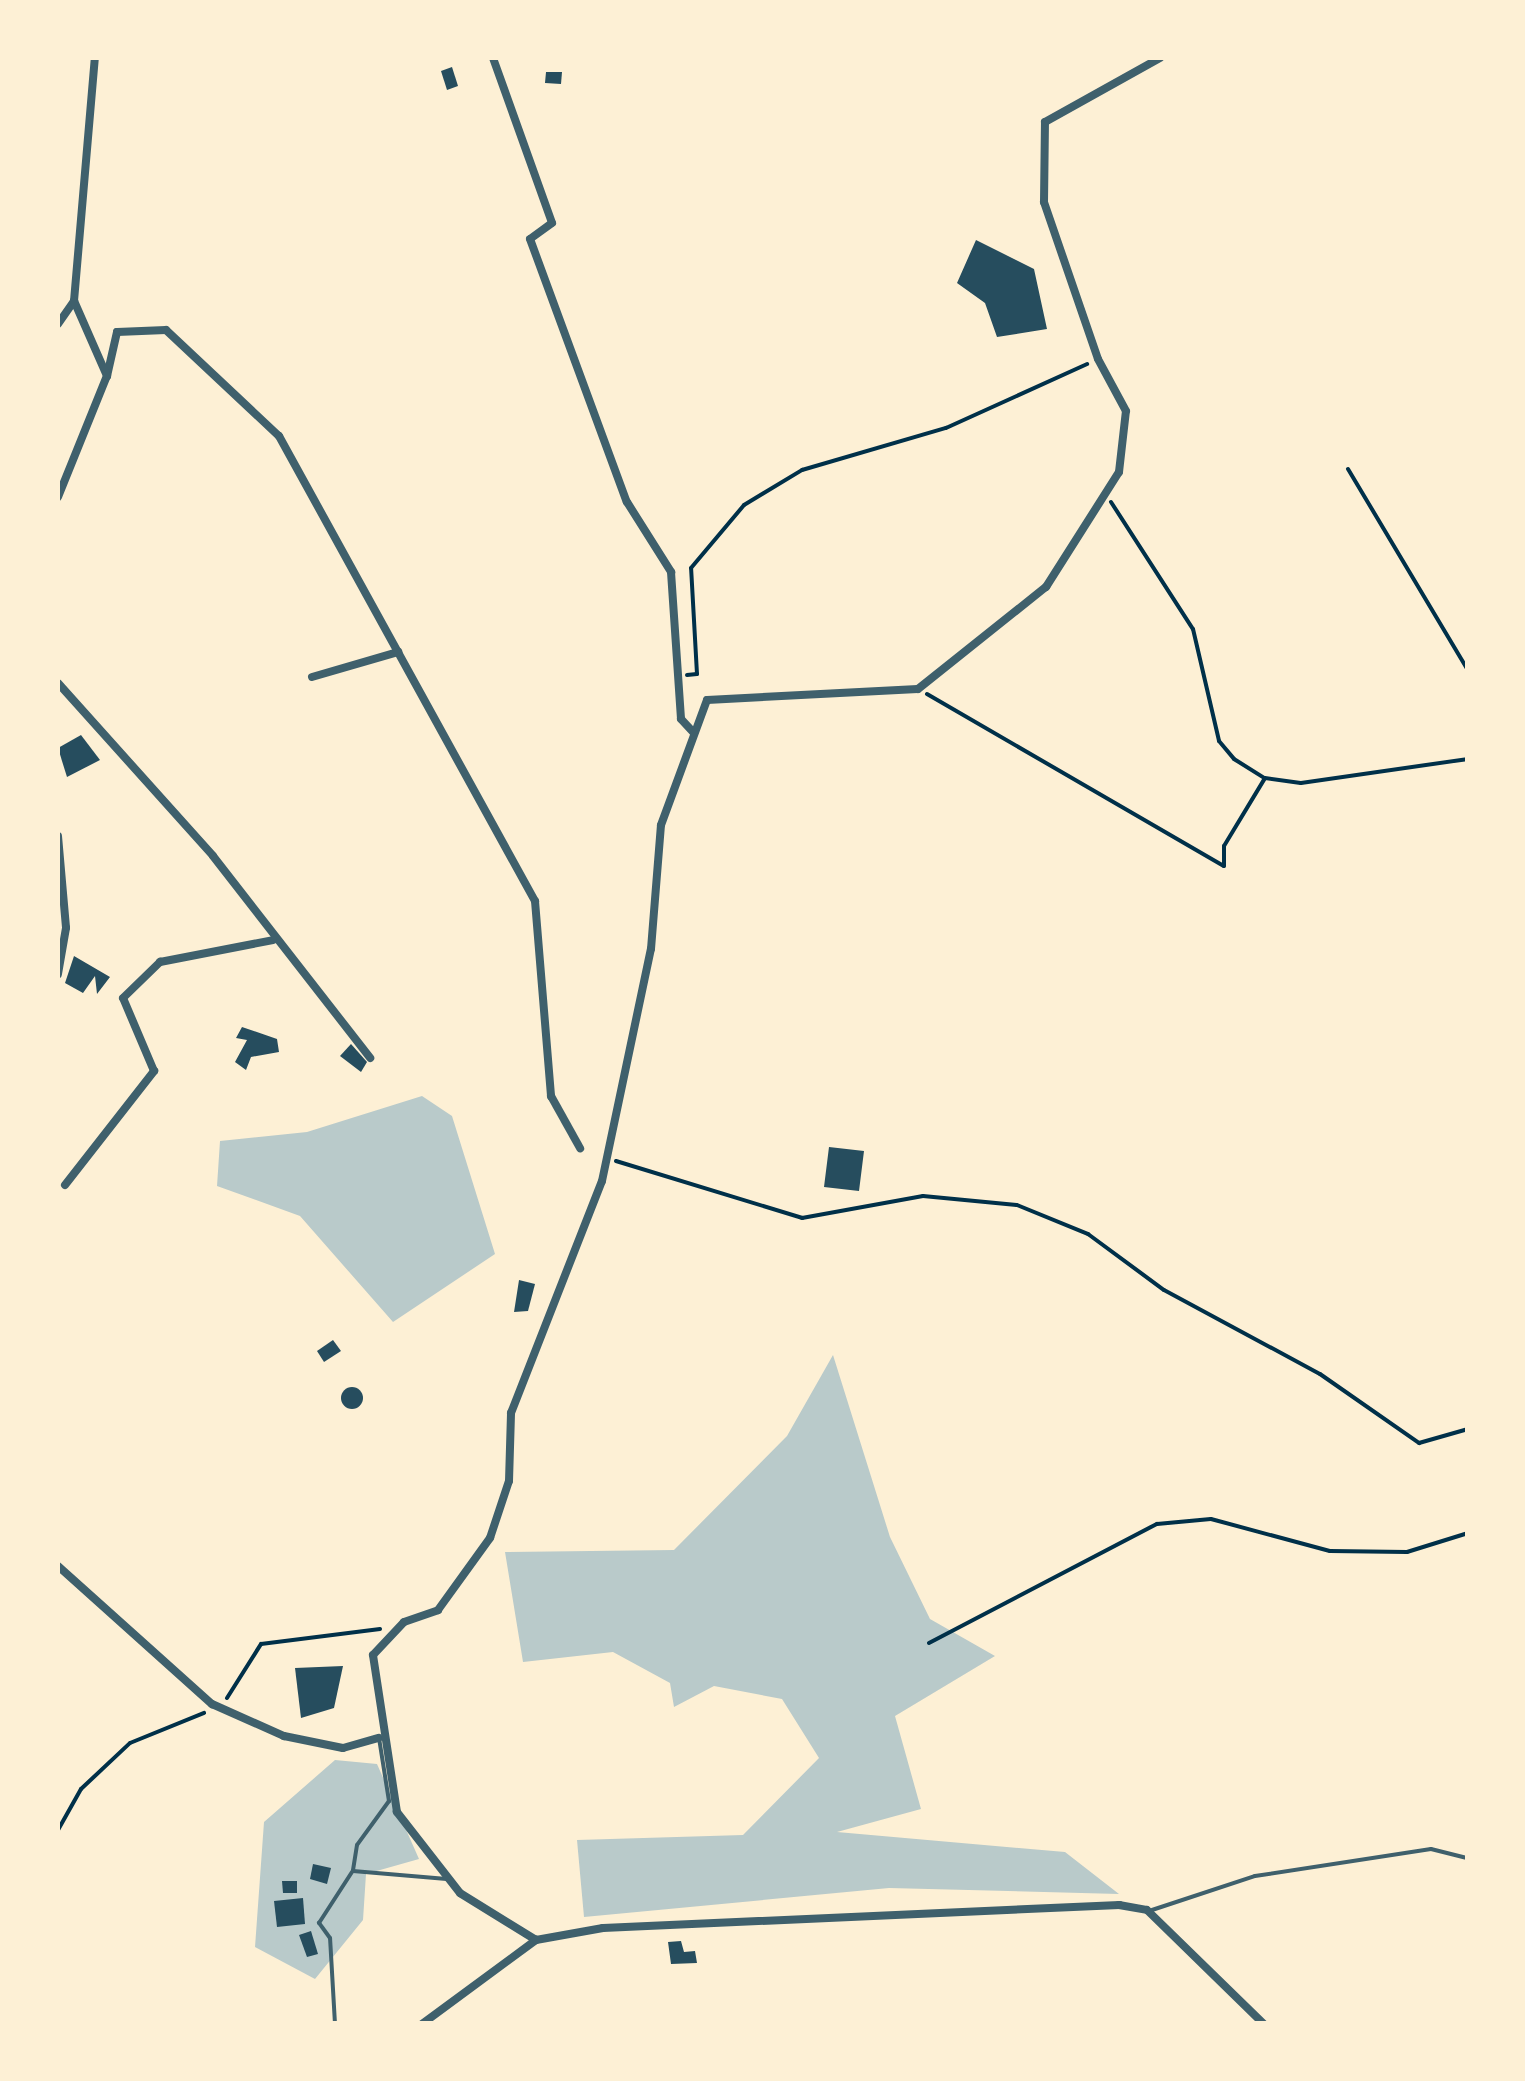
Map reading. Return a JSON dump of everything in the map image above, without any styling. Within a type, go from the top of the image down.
[{"type":"street","points":[[95,58],[74,301],[107,376]]},
{"type":"street","points":[[493,58],[552,223],[530,239],[628,502],[671,572],[681,719],[694,732]]},
{"type":"street","points":[[536,1940],[448,1880],[397,1812],[379,1738],[373,1655],[404,1622],[438,1610],[490,1538],[509,1481],[512,1413],[569,1279],[606,1158],[651,949],[661,825],[707,700],[918,689],[1046,587],[1106,494],[1126,411],[1098,359],[1044,202],[1044,122],[1160,58]]},
{"type":"street","points":[[58,324],[74,301]]},
{"type":"street","points":[[58,497],[107,376],[118,332],[166,330],[279,436],[536,901],[551,1096],[580,1148]]},
{"type":"street","points":[[312,677],[398,652]]},
{"type":"street","points":[[58,683],[213,856],[273,940],[370,1058]]},
{"type":"street","points":[[58,836],[66,928],[58,974]]},
{"type":"street","points":[[65,1185],[154,1071],[123,998],[160,962],[273,940]]},
{"type":"street","points":[[58,1566],[212,1704],[313,1742],[343,1748],[379,1738]]},
{"type":"street","points":[[422,2024],[536,1940],[908,1910],[1147,1910],[1264,2024]]},
{"type":"lane","points":[[335,2024],[330,1938],[319,1923],[353,1871],[358,1845],[389,1802],[379,1738]]},
{"type":"lane","points":[[1147,1910],[1196,1902],[1255,1876],[1430,1849],[1468,1858]]},
{"type":"lane","points":[[353,1871],[448,1880]]},
{"type":"path","points":[[678,676],[696,674],[691,568],[744,505],[802,470],[946,428],[1098,359]]},
{"type":"path","points":[[1348,469],[1468,670]]},
{"type":"path","points":[[1106,494],[1193,629],[1220,741],[1264,778],[1340,781],[1468,759]]},
{"type":"path","points":[[918,689],[1224,866],[1224,846],[1264,778]]},
{"type":"path","points":[[606,1158],[802,1218],[923,1196],[1017,1204],[1088,1234],[1419,1443],[1468,1429]]},
{"type":"path","points":[[930,1642],[1156,1524],[1211,1519],[1330,1551],[1407,1552],[1468,1533]]},
{"type":"shaded area","points":[[422,1096],[452,1116],[495,1254],[393,1322],[300,1216],[217,1186],[220,1141],[307,1132]]},
{"type":"shaded area","points":[[833,1355],[890,1537],[930,1619],[995,1656],[895,1716],[921,1809],[837,1832],[1065,1852],[1119,1894],[889,1888],[584,1917],[577,1840],[743,1835],[819,1758],[782,1699],[714,1686],[674,1707],[670,1683],[613,1652],[523,1662],[505,1552],[674,1550],[787,1436]]},
{"type":"shaded area","points":[[335,1760],[377,1764],[419,1859],[366,1874],[363,1920],[315,1979],[255,1947],[264,1822]]},
{"type":"building","points":[[452,67],[458,86],[447,90],[441,71]]},
{"type":"building","points":[[546,72],[562,72],[561,84],[545,83]]},
{"type":"building","points":[[976,240],[1034,269],[1047,329],[997,337],[985,303],[957,283]]},
{"type":"building","points":[[81,735],[100,760],[67,777],[58,748]]},
{"type":"building","points":[[74,956],[110,977],[97,994],[95,976],[83,993],[65,983]]},
{"type":"building","points":[[242,1027],[277,1039],[279,1052],[251,1057],[246,1070],[235,1062],[247,1040],[236,1038]]},
{"type":"building","points":[[351,1044],[367,1062],[361,1072],[340,1056]]},
{"type":"building","points":[[829,1147],[864,1151],[859,1191],[824,1187]]},
{"type":"building","points":[[519,1280],[535,1284],[528,1311],[514,1312]]},
{"type":"building","points":[[333,1340],[341,1351],[324,1362],[317,1351]]},
{"type":"building","points":[[352,1387],[360,1390],[360,1406],[352,1409],[344,1406],[341,1398],[344,1390]]},
{"type":"building","points":[[343,1666],[334,1708],[301,1718],[295,1668]]},
{"type":"building","points":[[313,1864],[331,1868],[327,1884],[310,1879]]},
{"type":"building","points":[[282,1881],[297,1881],[297,1893],[283,1893]]},
{"type":"building","points":[[303,1898],[305,1924],[277,1927],[274,1901]]},
{"type":"building","points":[[311,1931],[318,1954],[307,1957],[299,1935]]},
{"type":"building","points":[[681,1941],[684,1952],[695,1951],[697,1963],[671,1964],[668,1942]]}]
